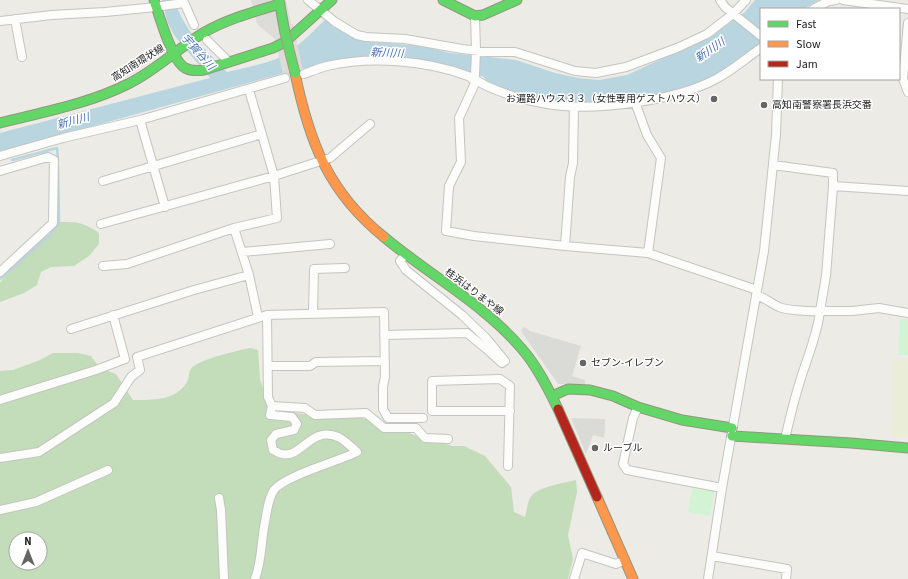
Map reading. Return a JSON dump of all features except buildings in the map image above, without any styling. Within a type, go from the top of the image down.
[{"type":"main road","points":[[157,4],[168,42],[179,62],[185,68],[195,71],[204,70],[226,63],[272,48],[285,42],[332,0]]},
{"type":"main road","points":[[443,0],[476,16],[483,15],[517,0]]},
{"type":"main road","name":"高知南環状線","points":[[0,123],[107,94],[130,83],[182,47],[203,38],[215,26],[279,2]]},
{"type":"main road","name":"桂浜はりまや線","points":[[279,2],[299,73],[305,115],[321,161],[331,178],[346,200],[362,218],[405,255],[446,283],[489,316],[530,360],[552,396],[563,418],[634,579]]},
{"type":"main road","points":[[552,396],[568,389],[590,390],[613,396],[638,407],[682,420],[732,432],[785,439],[908,448]]},
{"type":"street","points":[[308,0],[312,5],[322,10],[340,25],[356,35],[405,39],[476,51],[515,52],[576,71],[596,72],[626,68],[677,48],[707,34],[734,15],[746,0]]},
{"type":"street","points":[[720,0],[725,8],[760,35]]},
{"type":"street","points":[[815,8],[829,1],[836,0]]},
{"type":"street","points":[[843,0],[908,9]]},
{"type":"street","points":[[0,21],[52,15],[112,12],[157,4],[182,2],[194,25]]},
{"type":"street","points":[[476,16],[474,78],[459,118],[461,162],[449,186],[446,231],[474,236],[565,246],[648,253],[756,292],[780,308],[813,312],[852,311],[879,308],[908,313]]},
{"type":"street","points":[[15,19],[22,57]]},
{"type":"street","points":[[908,23],[903,79],[908,92]]},
{"type":"street","points":[[203,38],[226,63]]},
{"type":"street","points":[[299,73],[325,66],[351,62],[407,62],[432,66],[469,76],[490,88],[510,95],[546,104],[574,107],[598,106],[658,98],[699,87],[718,78],[760,49]]},
{"type":"street","points":[[0,156],[63,138],[140,120],[249,90],[285,78]]},
{"type":"street","points":[[708,579],[722,488],[764,251],[776,135],[778,80]]},
{"type":"street","points":[[103,266],[127,264],[234,228],[277,218],[274,176],[249,90]]},
{"type":"street","points":[[635,102],[647,135],[660,158],[648,253]]},
{"type":"street","points":[[565,246],[570,177],[573,163],[574,107]]},
{"type":"street","points":[[140,120],[165,206]]},
{"type":"street","points":[[101,224],[274,176],[330,158],[370,124]]},
{"type":"street","points":[[104,181],[152,165],[262,134]]},
{"type":"street","points":[[0,171],[48,157],[54,160],[53,223],[0,272]]},
{"type":"street","points":[[773,165],[833,173],[826,276],[819,322],[808,360],[798,387],[785,439]]},
{"type":"street","points":[[833,186],[908,191]]},
{"type":"street","points":[[234,228],[249,275],[258,317]]},
{"type":"street","points":[[242,252],[330,244]]},
{"type":"street","points":[[405,255],[400,261],[406,270],[472,324],[505,361],[502,364],[500,379]]},
{"type":"street","points":[[313,313],[314,269],[345,268]]},
{"type":"street","points":[[71,329],[194,290],[249,275]]},
{"type":"street","points":[[0,458],[39,452],[114,403],[131,377],[140,370],[137,357],[266,315],[384,312],[385,377],[383,386],[383,409],[388,418],[423,418]]},
{"type":"street","points":[[255,579],[259,569],[265,522],[270,498],[274,490],[281,483],[296,476],[357,452],[350,444],[336,436],[320,435],[312,439],[294,453],[282,455],[273,450],[271,440],[276,434],[294,430],[297,424],[292,417],[270,415],[272,406],[268,397],[266,315]]},
{"type":"street","points":[[0,400],[96,370],[125,359],[113,316]]},
{"type":"street","points":[[384,335],[467,333],[502,364]]},
{"type":"street","points":[[268,366],[310,366],[316,362],[385,361]]},
{"type":"street","points":[[508,466],[510,411],[510,386],[500,379],[432,380],[432,411],[510,411]]},
{"type":"street","points":[[272,406],[305,408],[315,415],[366,413],[384,428],[416,428],[426,438],[448,439]]},
{"type":"street","points":[[638,407],[633,418],[623,464],[627,470],[722,488]]},
{"type":"street","points":[[0,510],[36,502],[108,470]]},
{"type":"street","points":[[219,498],[222,510],[224,579]]},
{"type":"street","points":[[574,579],[582,553],[616,564],[625,560]]},
{"type":"street","points":[[712,556],[787,570],[786,579]]},
{"type":"green space","points":[[59,222],[76,223],[89,227],[99,233],[99,244],[89,256],[74,266],[51,267],[41,272],[37,285],[24,293],[0,302],[0,283],[23,252],[52,232]]},
{"type":"green space","points":[[900,319],[908,319],[908,355],[898,355]]},
{"type":"green space","points":[[250,348],[258,350],[260,379],[265,394],[294,413],[338,415],[374,420],[414,435],[428,437],[452,446],[464,446],[485,456],[511,487],[514,512],[525,517],[529,500],[533,494],[544,488],[576,480],[577,492],[568,535],[573,559],[568,579],[0,579],[0,371],[13,370],[40,360],[53,353],[78,353],[91,356],[100,368],[116,374],[133,400],[148,400],[163,398],[177,393],[187,382],[191,369],[194,366],[205,360]]},
{"type":"green space","points":[[893,358],[908,359],[908,437],[892,436]]},
{"type":"green space","points":[[693,485],[715,488],[710,516],[688,512]]},
{"type":"shaded area","points":[[524,327],[530,331],[581,346],[572,376],[585,380],[585,384],[558,384],[521,331]]},
{"type":"shaded area","points":[[571,418],[605,419],[604,438],[593,435],[586,454]]},
{"type":"water","points":[[162,0],[175,0],[189,30],[227,72],[264,63],[283,56],[302,42],[325,20],[355,39],[363,41],[422,46],[450,53],[516,60],[555,73],[578,78],[599,80],[627,75],[711,36],[745,12],[755,0],[819,0],[806,8],[760,8],[760,45],[715,75],[694,85],[650,96],[593,105],[569,105],[534,98],[487,83],[484,77],[441,65],[327,63],[280,74],[0,152],[0,133],[210,78],[174,35],[167,21]]},
{"type":"pier","points":[[251,0],[286,0],[291,24],[293,24],[303,71],[283,75],[275,39],[257,24]]},
{"type":"waterway","points":[[12,160],[57,148],[58,160]]},
{"type":"waterway","points":[[0,279],[50,235],[59,222],[58,167]]},
{"type":"traffic: fast","points":[[154,0],[166,37],[175,57],[185,68],[197,71],[273,48],[285,42],[332,0]]},
{"type":"traffic: fast","points":[[279,0],[285,33]]},
{"type":"traffic: fast","points":[[443,0],[475,16],[483,15],[517,0]]},
{"type":"traffic: fast","points":[[0,123],[65,107],[113,91],[138,79],[193,39],[212,28],[240,16],[280,4]]},
{"type":"traffic: fast","points":[[285,33],[295,73]]},
{"type":"traffic: fast","points":[[384,237],[473,303],[507,333],[533,363],[558,409]]},
{"type":"traffic: fast","points":[[552,396],[568,389],[590,390],[613,396],[638,407],[682,420],[732,428]]},
{"type":"traffic: fast","points":[[732,436],[908,448]]},
{"type":"traffic: slow","points":[[295,73],[307,121],[324,164],[348,202],[384,237]]},
{"type":"traffic: slow","points":[[597,497],[633,579]]},
{"type":"traffic: jam","points":[[558,409],[597,497]]},
{"type":"place","name":"お遍路ハウス３３（女性専用ゲストハウス）","points":[[714,99]]},
{"type":"place","name":"高知南警察署長浜交番","points":[[764,105]]},
{"type":"place","name":"セブン-イレブン","points":[[583,363]]},
{"type":"place","name":"ルーブル","points":[[595,448]]},
{"type":"water label","name":"新川川","points":[[710,50]]},
{"type":"water label","name":"宇賀谷川","points":[[198,52]]},
{"type":"water label","name":"新川川","points":[[387,53]]},
{"type":"water label","name":"新川川","points":[[73,121]]}]
